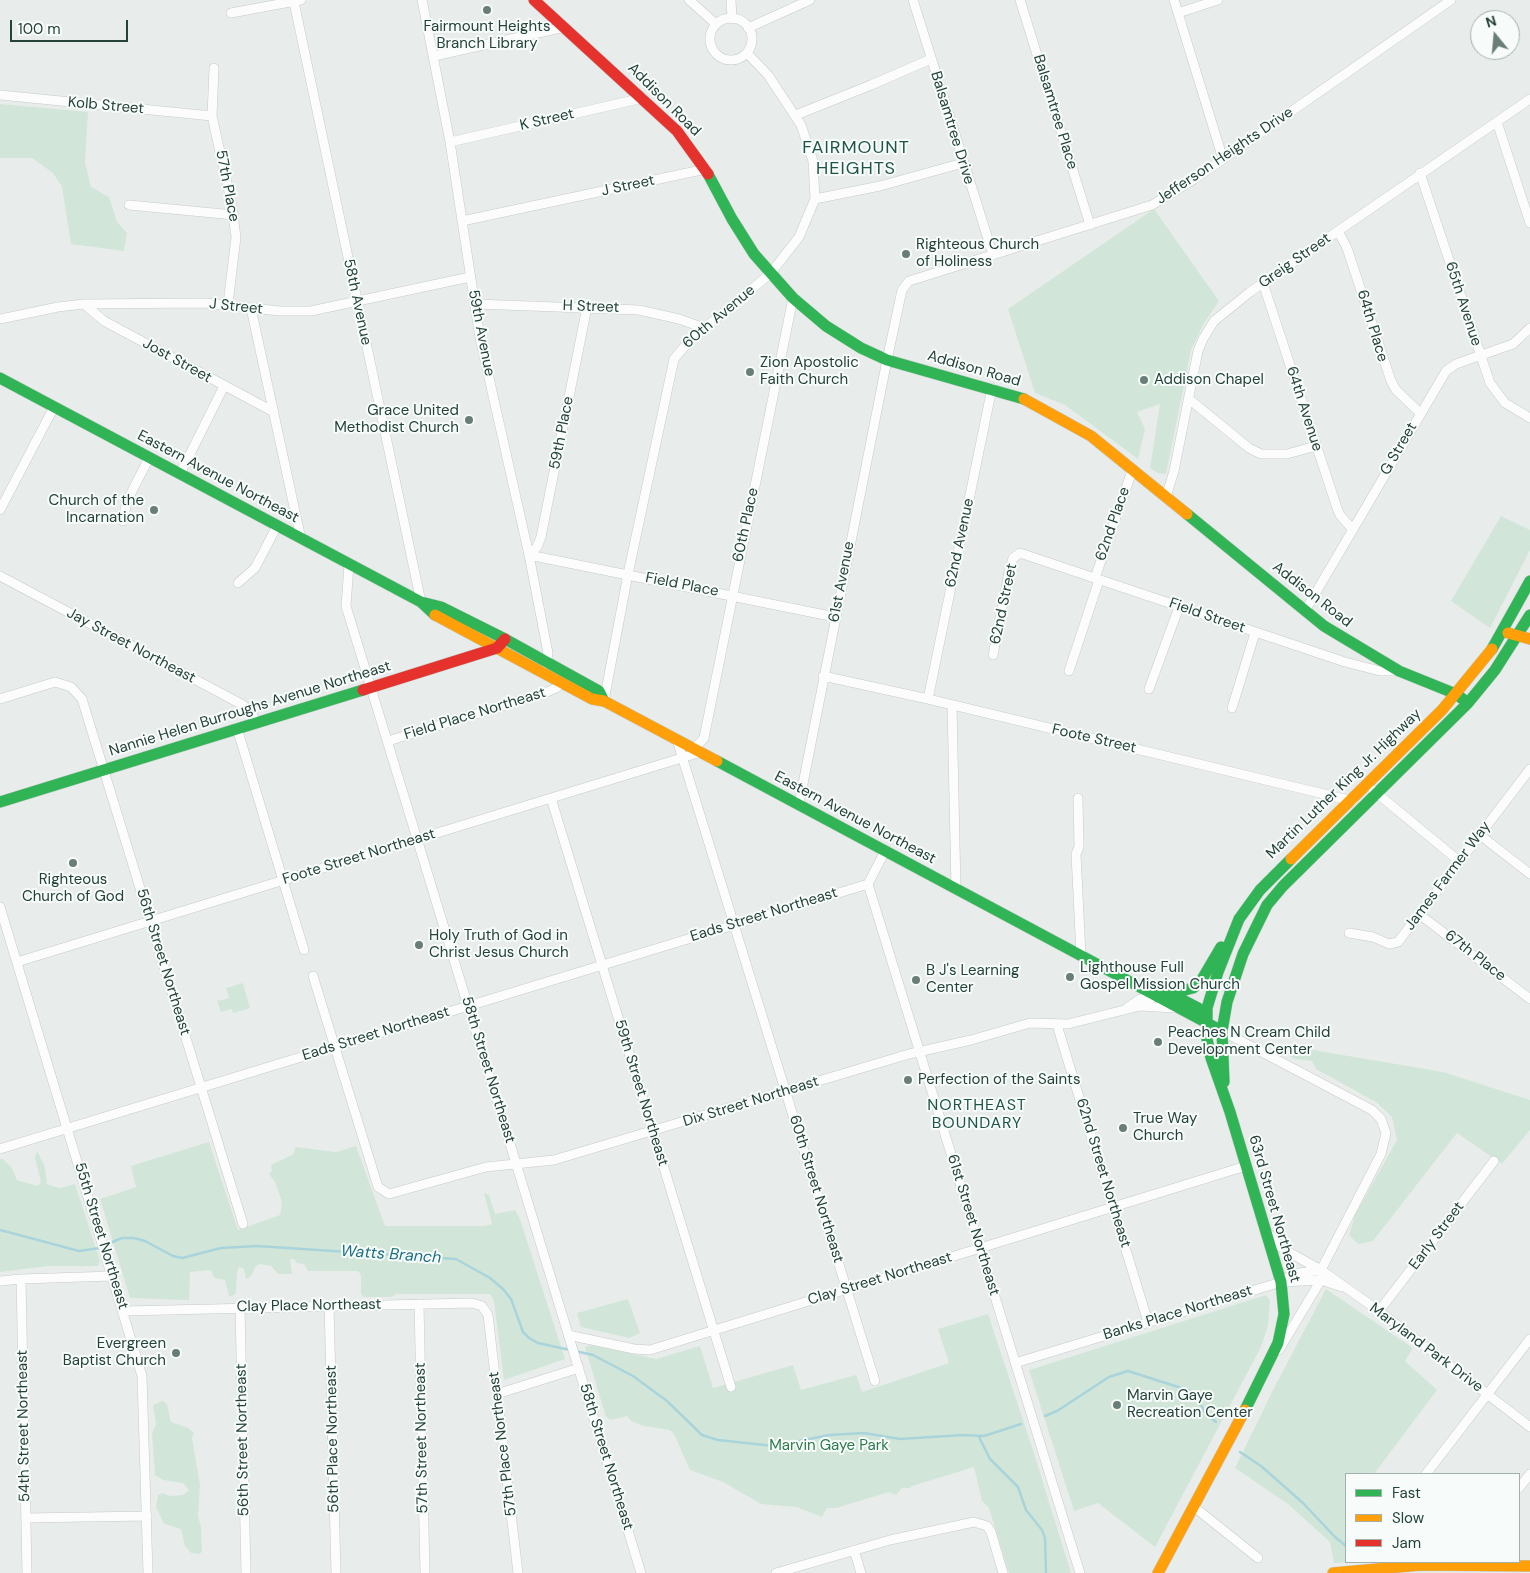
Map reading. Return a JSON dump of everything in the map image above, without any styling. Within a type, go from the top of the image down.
[{"type":"main road","name":"Addison Road","points":[[534,0],[644,98],[677,131],[706,169],[746,242],[770,274],[793,298],[835,333],[887,360],[992,388],[1034,403],[1062,418],[1091,436],[1305,611],[1345,640],[1399,671],[1456,694],[1468,704]]},
{"type":"main road","name":"Eastern Avenue Northeast","points":[[0,378],[421,602],[435,615],[502,643],[599,691],[604,701]]},
{"type":"main road","name":"Martin Luther King Jr. Highway","points":[[1206,1023],[1211,994],[1239,919],[1275,872],[1367,785],[1456,694],[1482,664],[1503,632],[1530,580]]},
{"type":"main road","name":"Martin Luther King Jr. Highway","points":[[1222,1031],[1227,1002],[1243,954],[1267,905],[1283,886],[1468,704],[1495,670],[1530,615]]},
{"type":"main road","points":[[1503,632],[1530,639]]},
{"type":"main road","name":"Eastern Avenue Northeast","points":[[502,643],[561,683],[592,699],[604,701],[1222,1031]]},
{"type":"main road","name":"Nannie Helen Burroughs Avenue Northeast","points":[[0,802],[371,688],[502,643]]},
{"type":"main road","points":[[1158,996],[1193,988],[1201,980],[1239,919]]},
{"type":"main road","name":"Eastern Avenue Northeast","points":[[1087,958],[1108,961],[1198,1008],[1206,1023]]},
{"type":"main road","name":"63rd Street Northeast","points":[[1158,1573],[1266,1371],[1282,1328],[1284,1300],[1281,1282],[1230,1112],[1211,1058],[1206,1023]]},
{"type":"main road","name":"63rd Street Northeast","points":[[1222,1031],[1222,1068],[1230,1112]]},
{"type":"main road","points":[[1167,1556],[1170,1573]]},
{"type":"main road","points":[[1332,1573],[1445,1563]]},
{"type":"main road","points":[[1452,1573],[1460,1563]]},
{"type":"main road","points":[[1478,1563],[1530,1566]]},
{"type":"street","name":"59th Avenue","points":[[422,0],[450,142],[475,304],[548,653],[546,664]]},
{"type":"street","points":[[689,0],[716,24]]},
{"type":"street","points":[[731,0],[732,18]]},
{"type":"street","points":[[748,28],[810,0]]},
{"type":"street","name":"Balsamtree Drive","points":[[913,0],[963,163],[994,255]]},
{"type":"street","name":"Balsamtree Place","points":[[1020,0],[1090,225]]},
{"type":"street","points":[[1174,0],[1223,159]]},
{"type":"street","points":[[1178,13],[1218,0]]},
{"type":"street","name":"Jefferson Heights Drive","points":[[887,360],[902,290],[909,281],[1152,205],[1223,159],[1451,0]]},
{"type":"street","points":[[231,14],[298,1]]},
{"type":"street","name":"58th Avenue","points":[[298,1],[357,301],[421,602]]},
{"type":"street","points":[[732,18],[748,28],[752,38],[747,53],[740,58],[729,60],[718,56],[712,48],[710,38],[716,24],[725,19],[732,18]]},
{"type":"street","points":[[434,56],[565,27]]},
{"type":"street","name":"60th Avenue","points":[[604,701],[628,574],[674,359],[682,348],[704,328],[770,274],[799,237],[815,199],[814,173],[810,150],[796,115],[768,75],[747,53]]},
{"type":"street","points":[[796,115],[871,86],[931,59]]},
{"type":"street","name":"57th Place","points":[[214,68],[212,116],[234,215],[236,247],[228,304]]},
{"type":"street","name":"Kolb Street","points":[[0,96],[212,116]]},
{"type":"street","name":"K Street","points":[[450,142],[644,98]]},
{"type":"street","name":"Greig Street","points":[[1166,497],[1174,471],[1198,351],[1209,327],[1219,316],[1420,173],[1530,100]]},
{"type":"street","points":[[1497,122],[1530,223]]},
{"type":"street","points":[[815,199],[872,188],[963,163]]},
{"type":"street","name":"J Street","points":[[462,222],[706,169]]},
{"type":"street","name":"65th Avenue","points":[[1420,173],[1490,383],[1499,397],[1510,407],[1530,418]]},
{"type":"street","points":[[128,205],[234,215]]},
{"type":"street","name":"64th Place","points":[[1338,231],[1349,255],[1391,382],[1396,390],[1420,413]]},
{"type":"street","name":"J Street","points":[[0,320],[58,307],[84,304],[228,304],[251,308],[312,311],[470,277]]},
{"type":"street","name":"64th Avenue","points":[[1263,284],[1340,515],[1353,530]]},
{"type":"street","name":"60th Place","points":[[697,751],[704,738],[793,298]]},
{"type":"street","name":"Jost Street","points":[[84,304],[104,321],[274,412]]},
{"type":"street","name":"H Street","points":[[475,304],[587,307],[647,311],[687,321],[704,328]]},
{"type":"street","name":"59th Place","points":[[528,555],[536,547],[540,537],[587,307]]},
{"type":"street","points":[[251,308],[301,539]]},
{"type":"street","name":"G Street","points":[[1305,611],[1446,371],[1456,364],[1513,344],[1530,328]]},
{"type":"street","name":"61st Avenue","points":[[799,804],[887,360]]},
{"type":"street","points":[[180,474],[224,386]]},
{"type":"street","name":"62nd Avenue","points":[[928,699],[992,388]]},
{"type":"street","points":[[1189,399],[1249,448],[1261,454],[1287,454],[1316,446]]},
{"type":"street","points":[[0,510],[54,407]]},
{"type":"street","points":[[123,521],[127,501],[149,458]]},
{"type":"street","name":"62nd Place","points":[[1069,672],[1132,471]]},
{"type":"street","points":[[238,583],[255,568],[277,526]]},
{"type":"street","name":"Field Street","points":[[1017,554],[1026,554],[1255,633],[1361,667],[1380,671],[1399,671]]},
{"type":"street","name":"62nd Street","points":[[993,655],[1009,572],[1013,558],[1017,554]]},
{"type":"street","name":"Field Place","points":[[528,555],[835,617]]},
{"type":"street","name":"58th Street Northeast","points":[[349,565],[346,606],[641,1573]]},
{"type":"street","name":"Jay Street Northeast","points":[[0,576],[243,705],[252,713],[255,723]]},
{"type":"street","points":[[1149,689],[1179,606]]},
{"type":"street","points":[[1232,708],[1255,633]]},
{"type":"street","name":"Foote Street","points":[[823,676],[928,699],[1351,800],[1362,809]]},
{"type":"street","name":"56th Street Northeast","points":[[0,699],[55,682],[71,687],[83,701],[243,1224]]},
{"type":"street","name":"Field Place Northeast","points":[[388,741],[545,693],[556,688],[561,683]]},
{"type":"street","points":[[952,705],[956,889]]},
{"type":"street","points":[[237,728],[304,950]]},
{"type":"street","name":"60th Street Northeast","points":[[677,740],[874,1381]]},
{"type":"street","name":"Foote Street Northeast","points":[[17,962],[683,758],[697,751]]},
{"type":"street","name":"James Farmer Way","points":[[1349,933],[1395,944],[1530,769]]},
{"type":"street","points":[[1367,785],[1459,861]]},
{"type":"street","name":"59th Street Northeast","points":[[551,798],[731,1387]]},
{"type":"street","points":[[1078,798],[1079,847],[1076,854],[1087,958]]},
{"type":"street","points":[[1480,835],[1530,874]]},
{"type":"street","points":[[868,884],[885,851]]},
{"type":"street","name":"Eads Street Northeast","points":[[0,1149],[868,884]]},
{"type":"street","name":"61st Street Northeast","points":[[868,884],[1080,1573]]},
{"type":"street","name":"55th Street Northeast","points":[[0,907],[124,1311],[143,1381],[148,1573]]},
{"type":"street","name":"67th Place","points":[[1419,914],[1530,999]]},
{"type":"street","points":[[312,976],[335,1046]]},
{"type":"street","name":"Dix Street Northeast","points":[[1126,1008],[1140,999],[1158,996]]},
{"type":"street","name":"Dix Street Northeast","points":[[335,1046],[378,1187],[385,1194],[392,1194],[467,1171],[554,1160],[919,1051],[971,1040],[1030,1023],[1070,1024],[1126,1008],[1169,1007],[1186,1012]]},
{"type":"street","name":"62nd Street Northeast","points":[[1057,1025],[1148,1322]]},
{"type":"street","name":"Eastern Avenue Northeast","points":[[1222,1031],[1377,1114],[1384,1124],[1386,1134],[1381,1154],[1321,1270]]},
{"type":"street","name":"Early Street","points":[[1379,1311],[1494,1161]]},
{"type":"street","name":"Clay Street Northeast","points":[[570,1338],[650,1350],[1246,1166]]},
{"type":"street","name":"Maryland Park Drive","points":[[1264,1224],[1283,1249],[1321,1270],[1342,1287],[1379,1311],[1530,1427]]},
{"type":"street","points":[[1266,1371],[1321,1280],[1321,1270],[1293,1274],[1281,1282]]},
{"type":"street","points":[[0,1282],[21,1279],[113,1276]]},
{"type":"street","name":"54th Street Northeast","points":[[21,1279],[27,1573]]},
{"type":"street","name":"Banks Place Northeast","points":[[1016,1363],[1281,1282],[1321,1280],[1342,1287]]},
{"type":"street","name":"Clay Place Northeast","points":[[124,1311],[472,1303],[486,1310],[488,1315]]},
{"type":"street","name":"57th Street Northeast","points":[[419,1304],[425,1573]]},
{"type":"street","name":"56th Place Northeast","points":[[329,1305],[336,1573]]},
{"type":"street","name":"56th Street Northeast","points":[[240,1308],[246,1573]]},
{"type":"street","name":"57th Place Northeast","points":[[488,1315],[518,1573]]},
{"type":"street","points":[[1427,1473],[1530,1339]]},
{"type":"street","points":[[497,1394],[578,1365]]},
{"type":"street","points":[[1520,1487],[1530,1474]]},
{"type":"street","points":[[1193,1506],[1258,1558]]},
{"type":"street","points":[[26,1518],[147,1516]]},
{"type":"street","points":[[776,1573],[890,1540],[981,1523],[987,1526],[991,1532],[1003,1573]]},
{"type":"street","points":[[854,1550],[861,1573]]},
{"type":"green space","points":[[0,104],[88,112],[85,162],[91,187],[109,197],[117,222],[127,233],[124,251],[71,244],[62,187],[53,173],[32,158],[0,158]]},
{"type":"green space","points":[[1154,209],[1219,301],[1204,323],[1191,350],[1166,474],[1158,473],[1150,468],[1160,404],[1137,412],[1145,429],[1138,459],[1065,405],[1035,393],[1008,309]]},
{"type":"green space","points":[[1501,516],[1530,530],[1530,550],[1490,628],[1451,601]]},
{"type":"green space","points":[[243,983],[250,1008],[233,1013],[232,1009],[221,1012],[217,1001],[229,998],[226,988]]},
{"type":"green space","points":[[1285,1046],[1302,1051],[1307,1049],[1443,1072],[1530,1100],[1530,1130],[1502,1164],[1457,1133],[1373,1241],[1358,1244],[1349,1235],[1355,1215],[1397,1140],[1392,1117],[1376,1102],[1316,1069],[1312,1061],[1295,1059],[1280,1050],[1280,1047]]},
{"type":"green space","points":[[209,1142],[238,1230],[280,1215],[282,1202],[275,1182],[269,1174],[272,1170],[271,1165],[294,1154],[295,1147],[336,1152],[356,1146],[385,1226],[485,1226],[492,1224],[484,1193],[489,1195],[495,1214],[515,1210],[520,1219],[565,1359],[504,1380],[494,1301],[490,1294],[397,1294],[391,1297],[364,1297],[361,1294],[361,1275],[358,1271],[308,1271],[304,1264],[297,1263],[294,1259],[290,1259],[292,1274],[278,1274],[271,1266],[260,1264],[256,1266],[251,1276],[246,1279],[244,1269],[239,1267],[236,1293],[232,1296],[229,1296],[225,1280],[214,1278],[211,1270],[190,1272],[189,1300],[130,1298],[100,1199],[136,1187],[131,1166]]},
{"type":"green space","points":[[37,1151],[45,1167],[47,1184],[59,1188],[75,1184],[100,1261],[98,1266],[48,1266],[0,1272],[0,1159],[3,1159],[12,1168],[17,1180],[37,1186],[41,1182],[35,1158]]},
{"type":"green space","points":[[1326,1289],[1413,1348],[1405,1361],[1437,1390],[1375,1473],[1345,1473],[1345,1562],[1334,1563],[1330,1542],[1288,1504],[1235,1468]]},
{"type":"green space","points":[[1266,1295],[1270,1300],[1268,1325],[1261,1347],[1155,1547],[1098,1503],[1074,1511],[1029,1370]]},
{"type":"green space","points":[[628,1299],[640,1333],[629,1338],[581,1327],[577,1313]]},
{"type":"green space","name":"Marvin Gaye Park","points":[[988,1314],[1071,1573],[1009,1573],[989,1508],[982,1501],[974,1467],[910,1488],[902,1488],[896,1495],[889,1492],[836,1508],[827,1508],[822,1517],[796,1507],[761,1504],[723,1482],[690,1470],[674,1434],[670,1430],[644,1426],[631,1421],[627,1416],[611,1420],[606,1417],[585,1347],[593,1345],[656,1359],[700,1346],[713,1388],[793,1365],[801,1390],[856,1375],[862,1392],[949,1363],[938,1329]]},
{"type":"green space","points":[[162,1401],[167,1404],[171,1422],[188,1428],[194,1433],[192,1438],[200,1485],[198,1516],[201,1527],[202,1552],[199,1554],[191,1553],[185,1546],[181,1529],[164,1524],[156,1507],[158,1495],[162,1493],[170,1496],[183,1495],[189,1490],[183,1483],[163,1480],[155,1475],[152,1434],[156,1424],[153,1405]]},
{"type":"waterway","name":"Watts Branch","points":[[0,1230],[79,1251],[100,1248]]},
{"type":"waterway","name":"Watts Branch","points":[[105,1245],[122,1238],[134,1238],[145,1241],[173,1256],[182,1258],[221,1248],[257,1246],[456,1259],[490,1278],[503,1289],[511,1299],[523,1332],[529,1338],[538,1343],[570,1350]]},
{"type":"waterway","name":"Watts Branch","points":[[575,1351],[593,1355],[633,1376],[667,1401],[702,1435],[718,1440],[774,1446],[829,1435],[864,1433],[900,1439],[963,1435],[984,1436],[1021,1424]]},
{"type":"waterway","name":"Watts Branch","points":[[1045,1416],[1057,1411],[1109,1377],[1128,1371],[1194,1392],[1205,1413],[1216,1422]]},
{"type":"waterway","points":[[979,1437],[990,1459],[1018,1487],[1026,1510],[1042,1530],[1045,1538],[1046,1573]]},
{"type":"waterway","name":"Watts Branch","points":[[1240,1452],[1261,1466],[1303,1503],[1345,1545]]},
{"type":"traffic: fast","points":[[708,174],[732,219],[754,254],[793,298],[826,326],[861,348],[887,360],[1024,399]]},
{"type":"traffic: fast","points":[[0,378],[421,602],[435,615]]},
{"type":"traffic: fast","points":[[1187,514],[1324,626],[1399,671],[1456,694],[1468,703]]},
{"type":"traffic: fast","points":[[1492,649],[1530,581]]},
{"type":"traffic: fast","points":[[421,602],[441,607],[505,639],[599,691],[604,701]]},
{"type":"traffic: fast","points":[[1224,1082],[1222,1031],[1227,1002],[1243,954],[1267,905],[1283,886],[1468,703],[1495,670],[1530,615]]},
{"type":"traffic: fast","points":[[0,802],[363,690]]},
{"type":"traffic: fast","points":[[717,761],[1222,1031]]},
{"type":"traffic: fast","points":[[1245,1410],[1278,1343],[1284,1314],[1281,1282],[1230,1112],[1211,1058],[1207,1039],[1207,1008],[1218,972],[1239,919],[1260,890],[1291,859]]},
{"type":"traffic: fast","points":[[1158,997],[1193,988],[1201,981],[1221,947]]},
{"type":"traffic: fast","points":[[1165,991],[1198,1008],[1206,1023]]},
{"type":"traffic: slow","points":[[1024,399],[1091,436],[1187,514]]},
{"type":"traffic: slow","points":[[435,615],[592,699],[604,701],[717,761]]},
{"type":"traffic: slow","points":[[1508,633],[1530,639]]},
{"type":"traffic: slow","points":[[1291,859],[1442,710],[1492,649]]},
{"type":"traffic: slow","points":[[1158,1573],[1245,1410]]},
{"type":"traffic: slow","points":[[1333,1573],[1421,1565],[1530,1566]]},
{"type":"traffic: jam","points":[[534,0],[677,131],[708,174]]},
{"type":"traffic: jam","points":[[363,690],[497,648],[505,639]]},
{"type":"place","name":"Fairmount Heights Branch Library","points":[[487,10]]},
{"type":"place","name":"Righteous Church of Holiness","points":[[906,254]]},
{"type":"place","name":"Zion Apostolic Faith Church","points":[[750,372]]},
{"type":"place","name":"Addison Chapel","points":[[1144,380]]},
{"type":"place","name":"Grace United Methodist Church","points":[[469,420]]},
{"type":"place","name":"Church of the Incarnation","points":[[154,510]]},
{"type":"place","name":"Righteous Church of God","points":[[73,863]]},
{"type":"place","name":"Holy Truth of God in Christ Jesus Church","points":[[419,945]]},
{"type":"place","name":"Lighthouse Full Gospel Mission Church","points":[[1070,977]]},
{"type":"place","name":"B J's Learning Center","points":[[916,980]]},
{"type":"place","name":"Peaches N Cream Child Development Center","points":[[1158,1042]]},
{"type":"place","name":"Perfection of the Saints","points":[[908,1080]]},
{"type":"place","name":"True Way Church","points":[[1123,1128]]},
{"type":"place","name":"Evergreen Baptist Church","points":[[176,1353]]},
{"type":"place","name":"Marvin Gaye Recreation Center","points":[[1117,1405]]},
{"type":"district","name":"FAIRMOUNT HEIGHTS","points":[[856,158]]},
{"type":"district","name":"NORTHEAST BOUNDARY","points":[[977,1115]]}]
